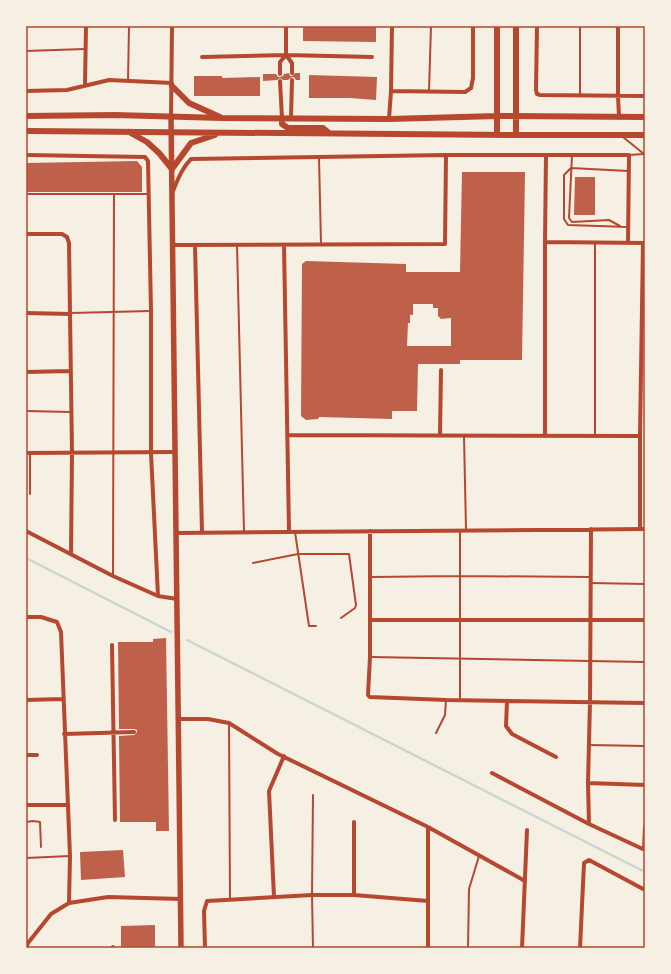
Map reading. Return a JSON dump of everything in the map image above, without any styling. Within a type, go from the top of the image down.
[{"type":"main road","points":[[497,26],[497,135]]},
{"type":"main road","points":[[516,26],[516,135]]},
{"type":"main road","points":[[172,84],[189,103],[222,118]]},
{"type":"main road","points":[[26,116],[115,115],[222,118],[389,119],[497,116],[645,117]]},
{"type":"main road","points":[[282,118],[282,124],[288,128],[323,128],[329,134]]},
{"type":"main road","points":[[26,131],[645,135]]},
{"type":"main road","points":[[128,131],[147,142],[160,153],[172,169],[191,143],[222,133]]},
{"type":"street","points":[[85,85],[86,26]]},
{"type":"street","points":[[172,26],[171,117],[181,948]]},
{"type":"street","points":[[286,26],[286,55],[292,63],[292,73]]},
{"type":"street","points":[[389,119],[392,26]]},
{"type":"street","points":[[391,91],[465,92],[471,88],[473,78],[474,26]]},
{"type":"street","points":[[537,26],[537,94],[645,96]]},
{"type":"street","points":[[618,26],[618,96],[620,116]]},
{"type":"street","points":[[280,74],[280,62],[286,55]]},
{"type":"street","points":[[202,57],[286,55],[372,58]]},
{"type":"street","points":[[26,91],[67,90],[108,80],[172,84]]},
{"type":"street","points":[[291,118],[292,80]]},
{"type":"street","points":[[280,81],[282,118]]},
{"type":"street","points":[[172,193],[186,164],[191,159],[446,154],[629,155],[628,243]]},
{"type":"street","points":[[173,245],[445,244],[446,154]]},
{"type":"street","points":[[26,155],[145,157],[148,161],[151,311],[151,453],[158,596]]},
{"type":"street","points":[[545,435],[546,155]]},
{"type":"street","points":[[26,234],[62,234],[67,237],[69,243],[72,453],[71,553]]},
{"type":"street","points":[[545,242],[644,243],[643,386],[640,436],[640,529]]},
{"type":"street","points":[[195,245],[202,532]]},
{"type":"street","points":[[284,245],[289,531]]},
{"type":"street","points":[[26,313],[70,314]]},
{"type":"street","points":[[440,435],[441,370]]},
{"type":"street","points":[[26,372],[70,371]]},
{"type":"street","points":[[287,435],[640,436]]},
{"type":"street","points":[[28,453],[175,452]]},
{"type":"street","points":[[589,824],[588,783],[591,661],[591,529]]},
{"type":"street","points":[[176,533],[370,530],[645,529]]},
{"type":"street","points":[[370,530],[370,657],[368,695],[371,698],[645,703]]},
{"type":"street","points":[[26,531],[113,576],[158,596],[177,599]]},
{"type":"street","points":[[26,617],[41,617],[56,622],[60,632],[70,856],[70,903]]},
{"type":"street","points":[[370,620],[645,620]]},
{"type":"street","points":[[112,645],[115,820]]},
{"type":"street","points":[[26,700],[62,699]]},
{"type":"street","points":[[507,701],[506,726],[512,734],[556,757]]},
{"type":"street","points":[[178,719],[208,719],[229,723],[284,756],[428,827],[525,881]]},
{"type":"street","points":[[64,734],[134,732]]},
{"type":"street","points":[[26,755],[36,755]]},
{"type":"street","points":[[274,897],[269,791],[284,756]]},
{"type":"street","points":[[492,773],[589,824],[645,850],[645,827]]},
{"type":"street","points":[[588,783],[645,785]]},
{"type":"street","points":[[26,806],[67,805]]},
{"type":"street","points":[[354,822],[354,895]]},
{"type":"street","points":[[428,827],[428,948]]},
{"type":"street","points":[[522,948],[527,830]]},
{"type":"street","points":[[580,948],[584,863],[589,860],[645,890]]},
{"type":"street","points":[[204,948],[204,911],[207,901],[312,895],[354,895],[428,901]]},
{"type":"street","points":[[26,948],[27,942],[51,914],[70,903],[108,897],[180,899]]},
{"type":"lane","points":[[128,26],[128,81]]},
{"type":"lane","points":[[429,92],[431,26]]},
{"type":"lane","points":[[580,26],[580,95]]},
{"type":"lane","points":[[26,51],[86,49]]},
{"type":"lane","points":[[621,135],[645,154]]},
{"type":"lane","points":[[629,155],[645,154]]},
{"type":"lane","points":[[572,155],[569,218],[572,222],[609,220],[621,227]]},
{"type":"lane","points":[[319,157],[321,244]]},
{"type":"lane","points":[[628,227],[568,225],[564,219],[564,175],[571,168],[629,171]]},
{"type":"lane","points":[[26,194],[149,194]]},
{"type":"lane","points":[[113,576],[114,195]]},
{"type":"lane","points":[[595,242],[595,435]]},
{"type":"lane","points":[[237,245],[244,532]]},
{"type":"lane","points":[[70,314],[151,311]]},
{"type":"lane","points":[[26,411],[71,412]]},
{"type":"lane","points":[[464,435],[466,530]]},
{"type":"lane","points":[[28,453],[30,494]]},
{"type":"lane","points":[[460,530],[460,700]]},
{"type":"lane","points":[[294,531],[309,626],[316,626]]},
{"type":"lane","points":[[253,563],[298,554],[350,555],[356,605],[355,608],[342,618]]},
{"type":"lane","points":[[370,577],[591,577]]},
{"type":"lane","points":[[591,583],[645,584]]},
{"type":"lane","points":[[370,657],[645,662]]},
{"type":"lane","points":[[436,733],[445,715],[446,700]]},
{"type":"lane","points":[[229,723],[230,899]]},
{"type":"lane","points":[[589,745],[645,746]]},
{"type":"lane","points":[[313,795],[313,948]]},
{"type":"lane","points":[[26,822],[40,822],[41,847]]},
{"type":"lane","points":[[26,858],[70,856]]},
{"type":"lane","points":[[468,948],[468,889],[479,856]]},
{"type":"building","points":[[303,26],[376,26],[376,42],[303,41]]},
{"type":"building","points":[[289,73],[290,76],[292,76],[295,73],[300,73],[300,80],[296,80],[292,77],[288,80],[283,80],[280,78],[277,80],[263,81],[263,74],[276,74],[280,77]]},
{"type":"building","points":[[309,75],[377,77],[376,100],[350,98],[309,98]]},
{"type":"building","points":[[194,76],[222,76],[222,78],[260,77],[260,96],[194,96]]},
{"type":"building","points":[[137,161],[142,167],[142,192],[26,192],[26,163]]},
{"type":"building","points":[[462,172],[525,172],[522,360],[460,360],[460,364],[418,364],[417,411],[392,411],[392,419],[319,417],[318,419],[306,420],[301,416],[302,264],[306,261],[406,264],[406,272],[460,272]],"holes":[[[413,304],[433,304],[433,308],[438,308],[438,316],[441,319],[451,318],[451,346],[407,346],[408,323],[410,323],[410,315],[413,315]]]},
{"type":"building","points":[[575,177],[595,177],[595,215],[574,215]]},
{"type":"building","points":[[166,638],[169,831],[156,831],[156,822],[120,822],[119,736],[134,735],[137,730],[119,729],[118,642],[153,642],[153,639]]},
{"type":"building","points":[[123,850],[125,877],[81,880],[80,852]]},
{"type":"building","points":[[155,925],[155,948],[121,948],[121,926]]},
{"type":"waterway","points":[[26,558],[171,632]]},
{"type":"waterway","points":[[187,640],[645,872]]}]
